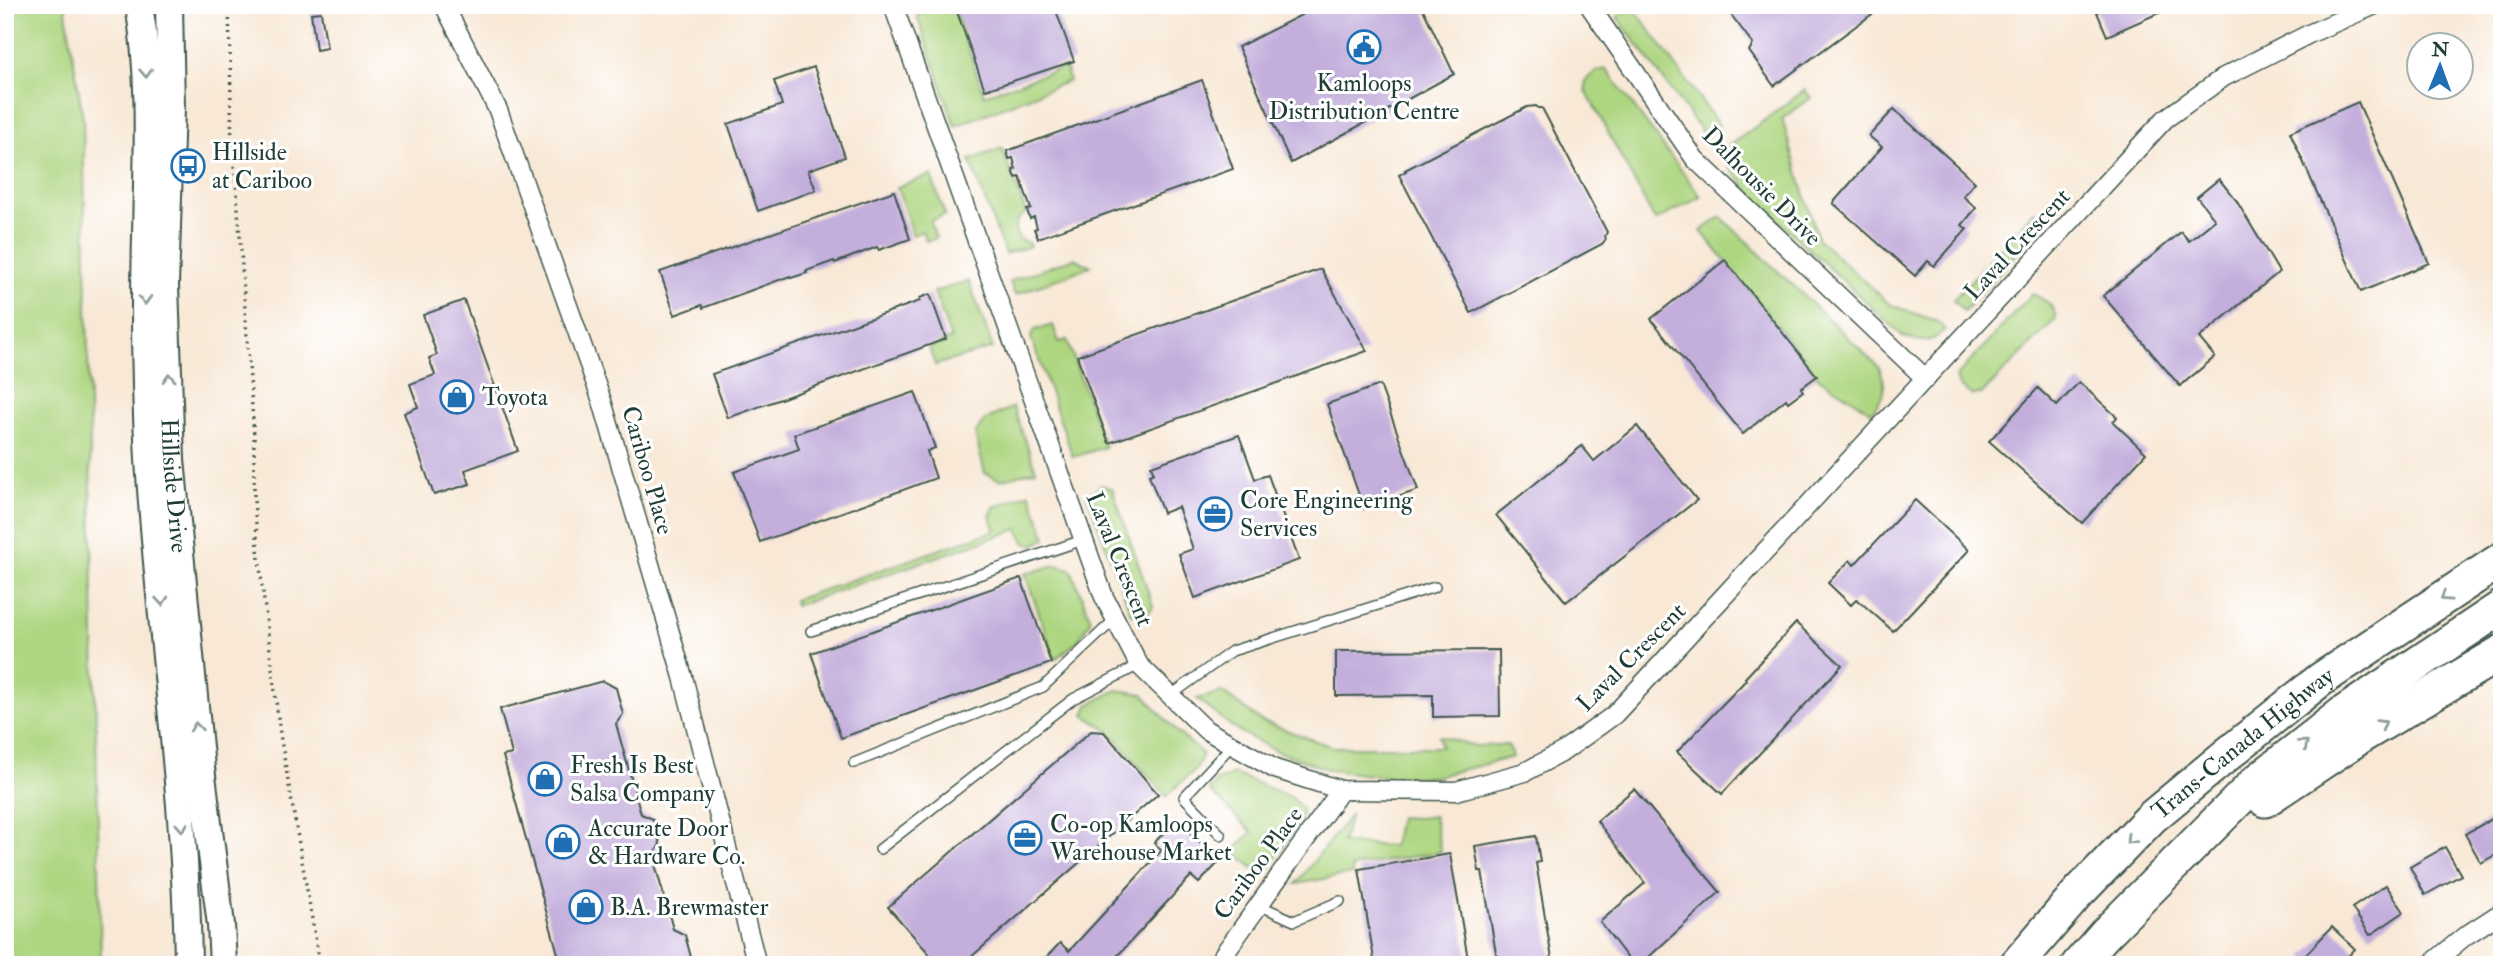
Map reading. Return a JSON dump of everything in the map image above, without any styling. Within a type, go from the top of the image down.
[{"type":"highway","name":"Trans-Canada Highway","points":[[2016,965],[2078,893],[2152,817],[2320,680],[2502,559]]},
{"type":"highway","name":"Trans-Canada Highway","points":[[2078,965],[2104,935],[2257,781],[2342,714],[2502,607]]},
{"type":"highway","points":[[2182,856],[2362,735],[2502,652]]},
{"type":"main road","name":"Hillside Drive","points":[[139,5],[148,107],[145,283],[149,459],[179,783],[188,965]]},
{"type":"main road","name":"Hillside Drive","points":[[169,5],[171,108],[165,285],[171,460],[201,768],[221,925],[223,965]]},
{"type":"street","name":"Cariboo Place","points":[[444,5],[498,110],[602,401],[683,677],[757,965]]},
{"type":"street","name":"Laval Crescent","points":[[893,5],[1104,597],[1139,665],[1206,730],[1275,769],[1341,790],[1456,791],[1525,772],[1564,751],[1614,715],[2165,119],[2224,76],[2375,5]]},
{"type":"street","name":"Dalhousie Drive","points":[[1589,5],[1695,159],[1926,379]]},
{"type":"street","name":"Cariboo Place","points":[[1216,965],[1341,790]]},
{"type":"street","points":[[2430,965],[2465,936],[2502,912]]},
{"type":"lane","points":[[811,631],[1083,540]]},
{"type":"lane","points":[[1170,695],[1232,651],[1436,587]]},
{"type":"lane","points":[[854,763],[1043,687],[1115,619]]},
{"type":"lane","points":[[880,849],[1073,699],[1139,665]]},
{"type":"lane","points":[[1221,835],[1184,797],[1232,745]]},
{"type":"lane","points":[[1259,905],[1294,921],[1340,901]]},
{"type":"path","points":[[229,5],[232,151],[254,436],[253,480],[259,559],[280,734],[320,965]]},
{"type":"green space","points":[[5,5],[65,5],[83,119],[101,965],[5,965]]},
{"type":"green space","points":[[944,5],[953,5],[984,95],[1065,67],[1069,81],[955,126],[917,15]]},
{"type":"green space","points":[[1633,7],[1719,125],[1706,137],[1617,17]]},
{"type":"green space","points":[[1606,69],[1701,197],[1655,221],[1586,91],[1585,81],[1595,72]]},
{"type":"green space","points":[[1805,90],[1811,98],[1782,119],[1818,239],[1889,304],[1938,322],[1945,330],[1935,338],[1921,341],[1904,337],[1758,202],[1719,154]]},
{"type":"green space","points":[[1002,148],[1026,213],[1017,220],[1015,230],[1020,240],[1030,246],[1005,254],[970,160]]},
{"type":"green space","points":[[931,175],[945,215],[930,221],[936,238],[926,241],[922,231],[913,235],[897,187]]},
{"type":"green space","points":[[2035,211],[2044,223],[1964,311],[1953,300]]},
{"type":"green space","points":[[1721,217],[1879,367],[1884,380],[1884,391],[1872,412],[1819,378],[1701,231]]},
{"type":"green space","points":[[1074,258],[1091,266],[1015,295],[1010,281]]},
{"type":"green space","points":[[969,281],[993,348],[935,365],[929,348],[951,339],[934,292]]},
{"type":"green space","points":[[2032,294],[2048,303],[2056,319],[1982,394],[1972,395],[1959,386],[1956,377]]},
{"type":"green space","points":[[1053,325],[1059,342],[1067,340],[1105,447],[1073,457],[1031,337],[1035,330]]},
{"type":"green space","points":[[1013,407],[1036,470],[1000,480],[985,473],[975,434],[985,420]]},
{"type":"green space","points":[[1101,485],[1112,488],[1153,606],[1144,614],[1131,614],[1087,495]]},
{"type":"green space","points":[[1030,493],[1046,538],[1034,545],[1025,543],[1018,529],[795,606],[794,600],[996,530],[990,516],[994,507]]},
{"type":"green space","points":[[1056,565],[1071,569],[1091,620],[1078,641],[1055,659],[1025,574]]},
{"type":"green space","points":[[1117,690],[1143,694],[1176,731],[1203,754],[1196,769],[1166,796],[1109,731],[1084,715],[1088,705]]},
{"type":"green space","points":[[1222,692],[1261,721],[1333,747],[1441,747],[1439,736],[1475,746],[1508,745],[1513,757],[1433,777],[1387,777],[1330,770],[1276,751],[1235,729],[1197,699]]},
{"type":"green space","points":[[1234,774],[1291,797],[1302,808],[1301,823],[1263,876],[1233,851],[1252,832],[1209,790],[1217,781]]},
{"type":"green space","points":[[1351,814],[1342,843],[1393,846],[1399,817],[1434,816],[1441,852],[1352,867],[1352,874],[1296,884]]},
{"type":"building","points":[[969,5],[1054,5],[1074,61],[985,90],[956,9]]},
{"type":"building","points":[[1321,5],[1421,5],[1454,74],[1291,163],[1238,47]]},
{"type":"building","points":[[1715,5],[1876,5],[1879,9],[1774,86],[1749,51],[1753,44],[1726,8],[1718,9]]},
{"type":"building","points":[[2094,5],[2177,5],[2107,36]]},
{"type":"building","points":[[321,12],[327,48],[316,50],[311,13]]},
{"type":"building","points":[[814,67],[845,157],[808,170],[816,190],[758,211],[728,124],[782,105],[774,81]]},
{"type":"building","points":[[1202,80],[1233,169],[1038,238],[1034,229],[1037,228],[1034,217],[1030,219],[1027,210],[1031,209],[1020,177],[1016,178],[1013,158],[1009,159],[1007,151]]},
{"type":"building","points":[[2358,102],[2429,263],[2361,292],[2290,132]]},
{"type":"building","points":[[1527,107],[1542,108],[1607,232],[1606,239],[1602,244],[1471,313],[1399,175]]},
{"type":"building","points":[[1894,109],[1975,182],[1963,196],[1976,208],[1962,225],[1967,229],[1934,266],[1928,261],[1915,276],[1833,203],[1882,147],[1869,136]]},
{"type":"building","points":[[2219,179],[2236,200],[2279,272],[2199,338],[2215,357],[2180,386],[2103,296],[2181,232],[2189,241],[2215,220],[2197,197]]},
{"type":"building","points":[[894,191],[910,239],[879,250],[877,247],[806,271],[807,273],[791,278],[790,276],[703,308],[702,305],[675,315],[660,272]]},
{"type":"building","points":[[1725,260],[1817,376],[1801,388],[1803,391],[1788,402],[1786,399],[1743,434],[1651,319]]},
{"type":"building","points":[[1321,269],[1367,351],[1109,443],[1077,356]]},
{"type":"building","points":[[930,294],[946,339],[728,418],[712,374],[920,301],[920,298]]},
{"type":"building","name":"Toyota","points":[[464,300],[518,451],[465,470],[470,484],[434,495],[404,413],[418,407],[410,384],[435,375],[429,358],[437,355],[423,315]]},
{"type":"building","points":[[2079,382],[2117,417],[2113,422],[2146,453],[2082,523],[1989,441],[2038,388],[2057,406]]},
{"type":"building","points":[[1380,385],[1418,490],[1364,509],[1327,404]]},
{"type":"building","points":[[915,392],[935,448],[927,451],[936,478],[760,542],[734,472],[799,449],[794,434]]},
{"type":"building","points":[[1637,426],[1697,500],[1566,602],[1496,515],[1582,446],[1594,461]]},
{"type":"building","points":[[1239,435],[1255,479],[1268,475],[1299,560],[1195,598],[1179,554],[1193,549],[1178,507],[1163,513],[1149,475],[1154,473],[1151,466]]},
{"type":"building","points":[[1915,500],[1969,550],[1893,631],[1857,599],[1851,605],[1828,583],[1850,560],[1854,565]]},
{"type":"building","points":[[1021,578],[1051,663],[841,738],[811,653]]},
{"type":"building","points":[[1796,623],[1842,665],[1722,794],[1677,752]]},
{"type":"building","points":[[1499,650],[1500,716],[1433,717],[1433,695],[1336,696],[1336,651]]},
{"type":"building","points":[[603,681],[616,688],[623,714],[616,724],[641,814],[653,819],[660,844],[653,857],[673,929],[685,935],[692,961],[690,965],[573,965],[571,958],[560,961],[503,756],[512,754],[500,709]]},
{"type":"building","points":[[1091,731],[1104,732],[1158,794],[962,965],[939,965],[888,907]]},
{"type":"building","points":[[1634,789],[1720,892],[1640,965],[1633,965],[1600,922],[1645,883],[1597,821]]},
{"type":"building","points":[[2501,814],[2502,851],[2481,863],[2465,834]]},
{"type":"building","points":[[1176,820],[1220,861],[1199,883],[1191,876],[1109,965],[1039,965],[1060,943],[1069,951],[1162,850],[1154,843]]},
{"type":"building","points":[[1536,836],[1540,862],[1536,863],[1553,965],[1498,965],[1482,871],[1479,871],[1475,846]]},
{"type":"building","points":[[2445,847],[2461,875],[2425,895],[2410,867]]},
{"type":"building","points":[[1450,854],[1469,965],[1375,965],[1359,869]]},
{"type":"building","points":[[2386,885],[2404,912],[2370,935],[2352,908]]},
{"type":"building","points":[[2332,927],[2355,949],[2340,965],[2312,965],[2304,956]]},
{"type":"place","name":"Kamloops Distribution Centre","points":[[1364,47]]},
{"type":"place","name":"Hillside at Cariboo","points":[[188,166]]},
{"type":"place","name":"Toyota","points":[[457,397]]},
{"type":"place","name":"Core Engineering Services","points":[[1215,514]]},
{"type":"place","name":"Fresh Is Best Salsa Company","points":[[545,779]]},
{"type":"place","name":"Co-op Kamloops Warehouse Market","points":[[1025,838]]},
{"type":"place","name":"Accurate Door & Hardware Co.","points":[[563,842]]},
{"type":"place","name":"B.A. Brewmaster","points":[[586,907]]}]
